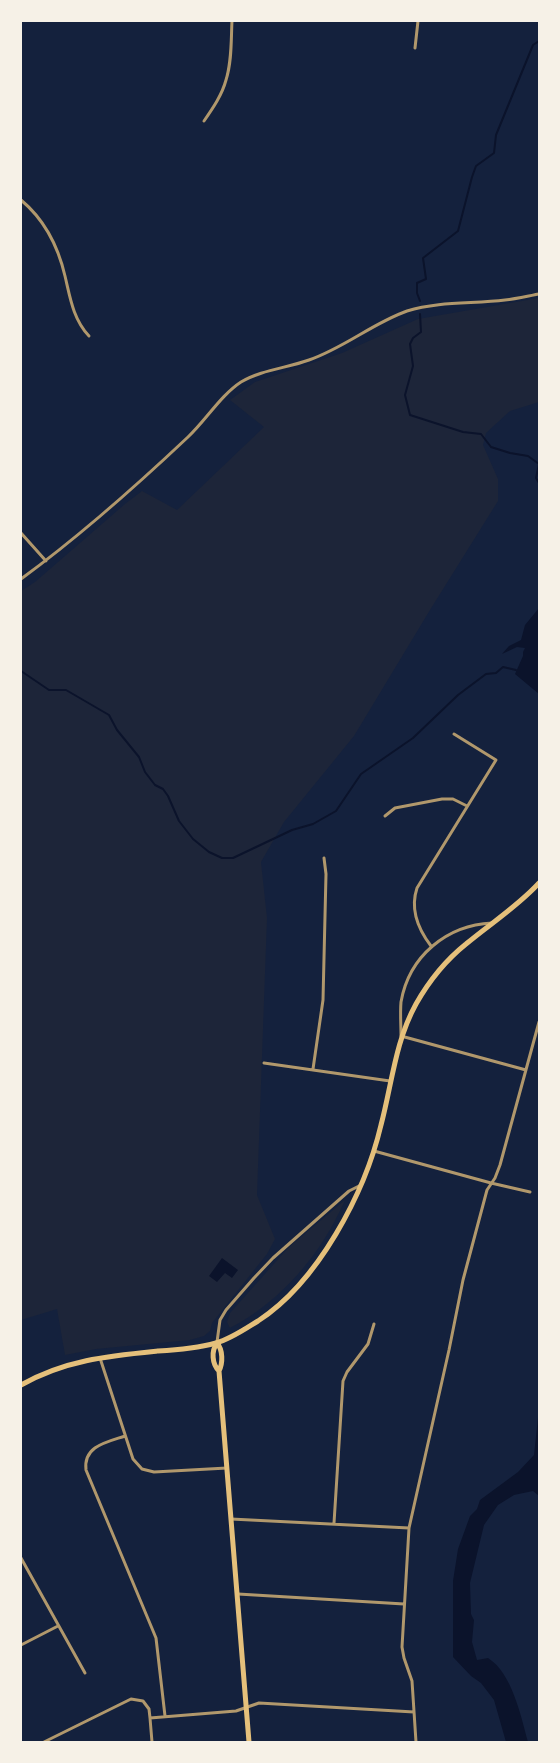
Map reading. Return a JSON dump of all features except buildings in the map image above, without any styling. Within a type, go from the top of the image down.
[{"type":"main road","points":[[21,1385],[66,1365],[100,1357],[178,1350],[217,1343],[258,1321],[287,1297],[332,1241],[361,1185],[374,1151],[401,1036],[413,1010],[432,980],[456,953],[512,909],[539,883]]},
{"type":"main road","points":[[217,1343],[221,1350],[219,1371],[248,1742]]},
{"type":"street","points":[[204,121],[217,102],[226,80],[230,61],[232,21]]},
{"type":"street","points":[[416,48],[418,21]]},
{"type":"street","points":[[21,200],[41,220],[49,234],[62,264],[75,315],[81,327],[89,336]]},
{"type":"street","points":[[21,579],[46,561],[106,511],[189,436],[226,396],[242,382],[260,374],[310,360],[330,352],[388,319],[409,311],[447,304],[505,300],[539,294]]},
{"type":"street","points":[[21,533],[46,561]]},
{"type":"street","points":[[431,946],[424,937],[414,908],[416,888],[496,760],[454,734]]},
{"type":"street","points":[[385,816],[395,808],[442,799],[453,799],[467,806]]},
{"type":"street","points":[[313,1069],[323,1000],[326,874],[324,858]]},
{"type":"street","points":[[493,923],[478,924],[464,928],[442,939],[431,946],[417,962],[404,989],[400,1013],[401,1036],[526,1070]]},
{"type":"street","points":[[416,1742],[412,1681],[402,1647],[409,1528],[450,1350],[463,1280],[487,1190],[500,1165],[539,1022]]},
{"type":"street","points":[[264,1063],[390,1081]]},
{"type":"street","points":[[374,1151],[530,1192]]},
{"type":"street","points":[[217,1343],[220,1320],[226,1310],[254,1278],[273,1258],[349,1191],[361,1185]]},
{"type":"street","points":[[334,1523],[341,1389],[347,1372],[368,1344],[374,1324]]},
{"type":"street","points":[[100,1357],[125,1436],[137,1465],[148,1472],[227,1468]]},
{"type":"street","points":[[125,1436],[93,1449],[86,1459],[86,1470],[156,1638],[165,1716]]},
{"type":"street","points":[[231,1519],[409,1528]]},
{"type":"street","points":[[21,1558],[85,1673]]},
{"type":"street","points":[[237,1594],[404,1604]]},
{"type":"street","points":[[21,1645],[58,1626]]},
{"type":"street","points":[[44,1742],[132,1699],[143,1701],[148,1709],[152,1742]]},
{"type":"street","points":[[150,1718],[236,1711],[259,1703],[414,1712]]},
{"type":"shaded area","points":[[539,298],[539,402],[510,411],[486,433],[483,445],[498,479],[498,501],[354,736],[284,822],[261,862],[267,918],[257,1195],[275,1239],[267,1254],[212,1323],[210,1331],[204,1336],[190,1340],[96,1349],[65,1355],[57,1309],[21,1320],[21,591],[35,582],[142,491],[177,510],[264,427],[230,400],[255,382],[342,353],[418,319]]},
{"type":"shaded area","points":[[539,608],[539,694],[515,674],[525,648],[517,647],[502,654],[509,646],[521,640],[525,625]]},
{"type":"shaded area","points":[[345,1200],[325,1239],[298,1274],[267,1304],[230,1328],[227,1322],[230,1313],[289,1247]]},
{"type":"shaded area","points":[[222,1258],[238,1270],[232,1278],[225,1273],[217,1282],[209,1276]]},
{"type":"shaded area","points":[[539,1408],[539,1496],[533,1491],[514,1495],[498,1505],[484,1525],[470,1583],[471,1614],[474,1620],[472,1642],[477,1660],[488,1658],[503,1674],[514,1696],[528,1742],[506,1742],[494,1700],[481,1683],[471,1676],[453,1657],[453,1581],[458,1549],[470,1516],[477,1509],[480,1500],[518,1472],[534,1455]]},
{"type":"waterway","points":[[420,301],[417,293],[417,283],[426,279],[423,258],[458,231],[476,166],[494,153],[496,135],[533,45],[539,41]]},
{"type":"waterway","points":[[420,314],[421,332],[413,338],[410,344],[413,366],[405,395],[410,415],[463,432],[481,434],[491,447],[528,456],[539,464]]},
{"type":"waterway","points":[[539,464],[536,478],[539,483]]},
{"type":"waterway","points":[[21,671],[49,690],[66,690],[109,715],[117,730],[139,757],[145,772],[155,785],[163,789],[168,796],[179,821],[193,839],[209,852],[222,858],[233,858],[292,830],[313,824],[336,811],[361,774],[413,738],[458,695],[486,674],[496,673],[503,667],[516,670]]}]
